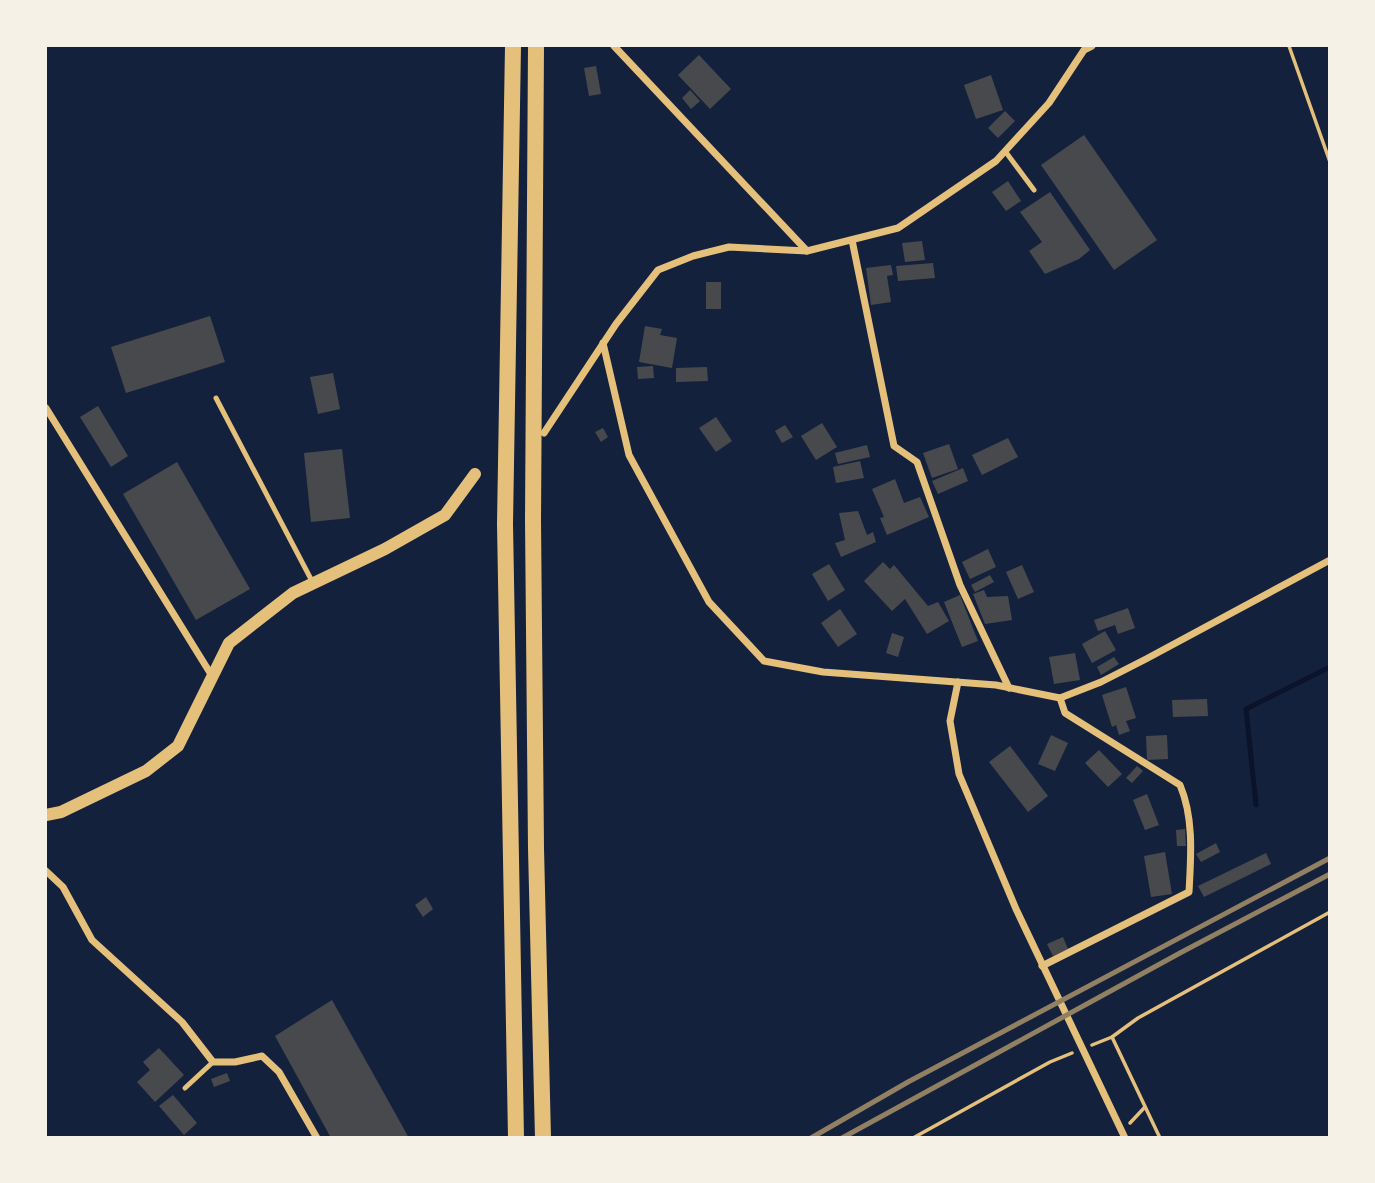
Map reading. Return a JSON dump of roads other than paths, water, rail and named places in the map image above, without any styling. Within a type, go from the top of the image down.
[{"type":"highway","points":[[513,46],[505,524],[516,1138]]},
{"type":"highway","points":[[537,46],[533,520],[536,848],[544,1138]]},
{"type":"street","points":[[614,46],[807,251]]},
{"type":"street","points":[[544,433],[603,343],[658,270],[693,256],[729,247],[807,251],[898,228],[996,161],[1049,103],[1084,50],[1092,46]]},
{"type":"street","points":[[852,240],[894,446],[917,462],[960,585],[1009,688]]},
{"type":"street","points":[[603,343],[629,455],[709,602],[764,661],[823,672],[958,682],[1060,698],[1101,682],[1146,659],[1329,560]]},
{"type":"street","points":[[46,408],[212,676]]},
{"type":"street","points":[[46,816],[61,812],[146,771],[178,746],[229,643],[293,593],[386,549],[445,515],[475,474]]},
{"type":"street","points":[[958,682],[950,721],[959,774],[1016,909],[1125,1138]]},
{"type":"street","points":[[1042,966],[1189,892],[1191,845],[1186,799],[1180,785],[1065,713],[1060,698]]},
{"type":"street","points":[[46,871],[63,887],[92,940],[182,1022],[213,1062],[235,1062],[262,1056],[279,1072],[317,1138]]},
{"type":"lane","points":[[1005,151],[1034,190]]},
{"type":"lane","points":[[216,398],[313,583]]},
{"type":"lane","points":[[185,1087],[213,1062]]},
{"type":"waterway","points":[[1256,805],[1246,709],[1330,667]]},
{"type":"railway","points":[[811,1138],[908,1082],[1330,858]]},
{"type":"railway","points":[[842,1138],[1330,874]]}]
